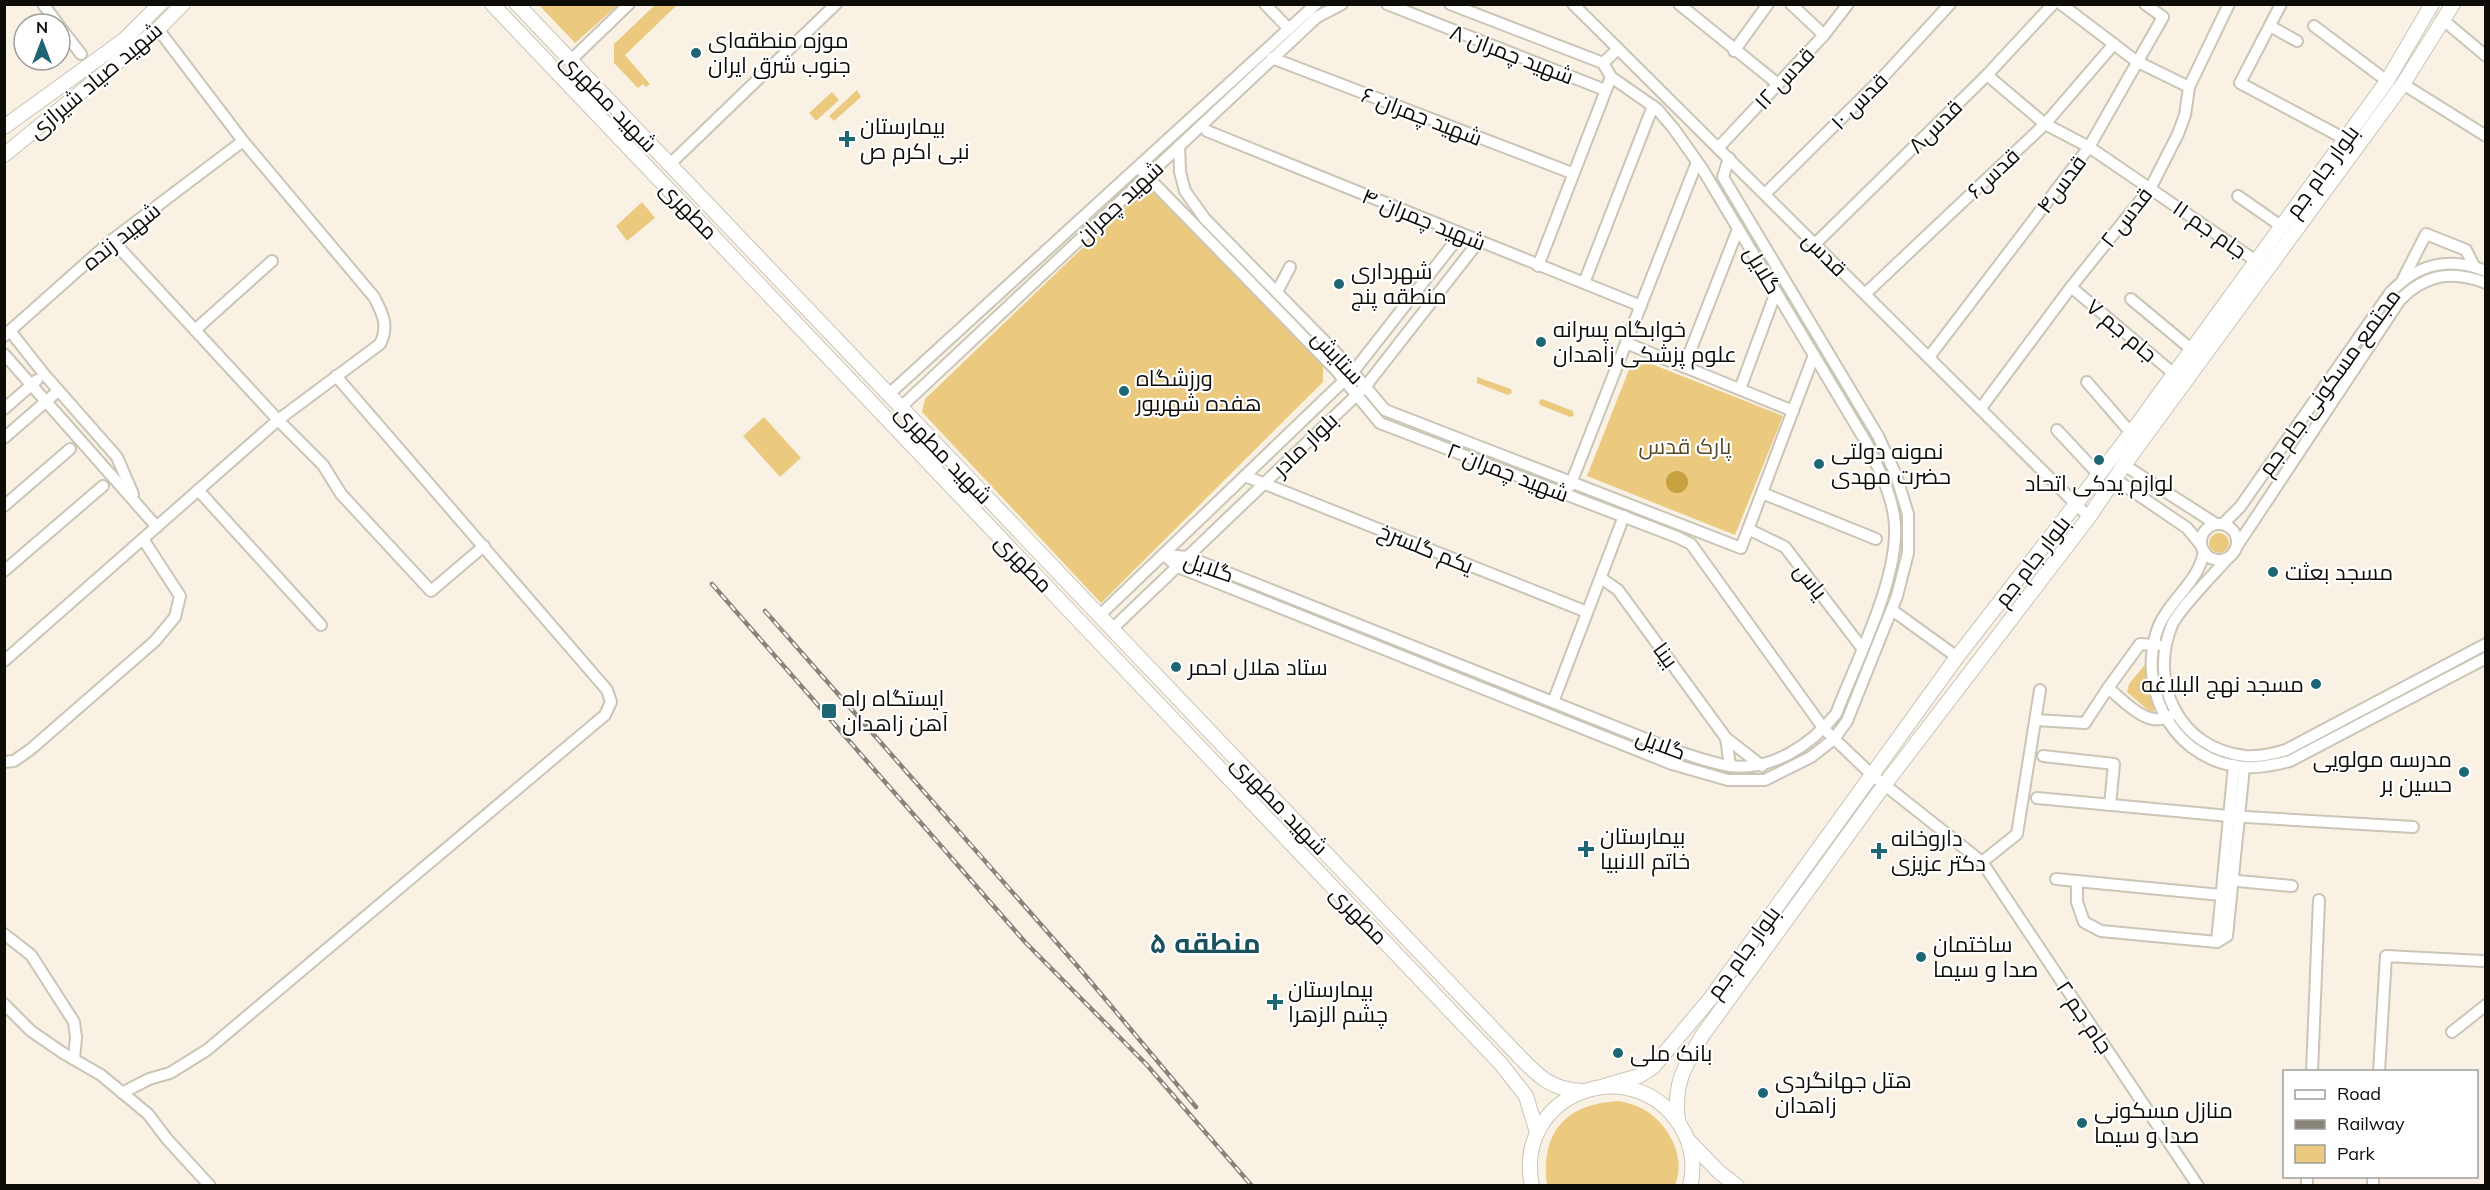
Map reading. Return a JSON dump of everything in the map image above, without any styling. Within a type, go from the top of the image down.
[{"type":"main road","name":"شهید صیاد شیرازی","points":[[4,127],[124,40],[160,4]]},
{"type":"main road","name":"شهید صیاد شیرازی","points":[[4,154],[158,29],[183,4]]},
{"type":"main road","name":"مطهری","points":[[492,4],[1501,1064],[1526,1096],[1537,1132]]},
{"type":"main road","name":"شهید مطهری","points":[[516,4],[1540,1077],[1558,1088],[1583,1091]]},
{"type":"main road","name":"بلوار جام جم","points":[[1677,1120],[1676,1103],[1680,1080],[1702,1036],[1885,784],[2089,517],[2124,465],[2403,84],[2453,4]]},
{"type":"main road","name":"بلوار جام جم","points":[[1583,1091],[1639,1076],[1653,1067],[1710,999],[1871,774],[2131,433],[2387,81],[2428,6]]},
{"type":"main road","points":[[554,69],[568,59]]},
{"type":"main road","points":[[2220,310],[2233,318]]},
{"type":"main road","points":[[1093,635],[1099,616]]},
{"type":"main road","points":[[1093,635],[1112,629]]},
{"type":"main road","points":[[1604,1086],[1625,1087],[1645,1093],[1663,1104],[1677,1120],[1688,1139],[1719,1172],[1737,1185]]},
{"type":"main road","points":[[1532,1185],[1531,1152],[1537,1132],[1549,1114],[1564,1100],[1583,1091]]},
{"type":"main road","points":[[1688,1139],[1692,1160],[1690,1185]]},
{"type":"street","points":[[568,59],[629,4]]},
{"type":"street","points":[[669,165],[836,4]]},
{"type":"street","points":[[1265,4],[1289,29]]},
{"type":"street","name":"شهید چمران","points":[[888,395],[1316,4]]},
{"type":"street","name":"شهید چمران","points":[[900,408],[1272,58],[1317,17],[1342,4]]},
{"type":"street","name":"شهید چمران ۸","points":[[1387,4],[1605,90]]},
{"type":"street","points":[[1450,4],[1603,63],[1611,77],[1538,266]]},
{"type":"street","name":"قدس","points":[[1573,4],[2089,517]]},
{"type":"street","points":[[1679,4],[1734,51],[1778,84]]},
{"type":"street","points":[[1734,51],[1768,4]]},
{"type":"street","points":[[1791,4],[1824,35]]},
{"type":"street","name":"قدس ۱۲","points":[[1718,148],[1824,35],[1848,4]]},
{"type":"street","name":"قدس ۱۰","points":[[1765,194],[1882,78],[1950,4]]},
{"type":"street","name":"قدس۸","points":[[1815,244],[1987,75],[2053,4]]},
{"type":"street","points":[[2061,4],[2136,61],[2188,87]]},
{"type":"street","name":"قدس۴","points":[[1929,357],[2089,147],[2163,17],[2145,4]]},
{"type":"street","name":"قدس ۲","points":[[1981,408],[2071,287],[2151,187],[2186,115],[2188,87],[2229,4]]},
{"type":"street","points":[[2281,4],[2240,83],[2345,139]]},
{"type":"street","points":[[2442,19],[2486,56]]},
{"type":"street","points":[[2270,26],[2297,42]]},
{"type":"street","points":[[2314,27],[2387,81]]},
{"type":"street","points":[[4,661],[278,420],[380,344],[386,332],[384,317],[374,297],[243,141],[158,29]]},
{"type":"street","points":[[72,42],[81,54]]},
{"type":"street","name":"قدس۶","points":[[1865,294],[2045,124],[2114,44]]},
{"type":"street","points":[[1603,63],[1618,49]]},
{"type":"street","name":"شهید چمران ۶","points":[[1272,58],[1572,173]]},
{"type":"street","name":"جام جم ۱۱","points":[[1987,75],[2045,124],[2089,147],[2151,187],[2256,261]]},
{"type":"street","name":"گلایل","points":[[1164,555],[1188,557],[1676,751],[1730,766],[1762,766],[1804,745],[1824,729],[1836,714],[1884,592],[1894,546],[1894,516],[1883,479],[1866,442],[1697,162],[1674,129],[1653,106],[1611,77]]},
{"type":"street","points":[[2403,84],[2486,136]]},
{"type":"street","points":[[1584,283],[1653,106]]},
{"type":"street","name":"شهید چمران ۴","points":[[1207,131],[1641,306]]},
{"type":"street","name":"شهید زنده","points":[[7,334],[112,240],[243,141]]},
{"type":"street","name":"ستایش","points":[[1179,146],[1179,172],[1185,191],[1204,219],[1353,372],[1385,410],[1741,548],[1748,529]]},
{"type":"street","name":"گلایل","points":[[1164,555],[1178,567],[1672,764],[1728,780],[1765,780],[1811,757],[1834,739],[1847,721],[1892,609],[1908,553],[1908,514],[1896,475],[1878,436],[1723,177],[1728,158]]},
{"type":"street","points":[[1567,495],[1697,162]]},
{"type":"street","name":"شهید چمران ۲","points":[[1138,167],[1145,177],[1344,380],[1380,423],[1624,516],[1690,544],[1824,729],[1871,774],[1885,784]]},
{"type":"street","points":[[2238,196],[2281,226]]},
{"type":"street","points":[[1684,367],[1738,229]]},
{"type":"street","name":"بلوار مادر","points":[[1099,616],[1353,372],[1461,234]]},
{"type":"street","points":[[2402,281],[2426,234],[2466,250],[2474,266]]},
{"type":"street","points":[[112,240],[278,420],[323,465],[341,494],[431,591],[484,546]]},
{"type":"street","name":"بلوار مادر","points":[[1112,629],[1365,387],[1479,241]]},
{"type":"street","points":[[195,330],[272,261]]},
{"type":"street","name":"مجتمع مسکونی جام جم","points":[[2219,524],[2240,507],[2374,316],[2402,281],[2416,271],[2431,266],[2453,264],[2474,266],[2486,271]]},
{"type":"street","points":[[2431,266],[2434,277],[2452,275],[2486,283]]},
{"type":"street","points":[[1277,292],[1290,267]]},
{"type":"street","name":"مجتمع مسکونی جام جم","points":[[2237,546],[2385,322],[2410,290],[2434,277]]},
{"type":"street","name":"جام جم ۷","points":[[2071,287],[2174,373]]},
{"type":"street","points":[[1740,389],[1776,292]]},
{"type":"street","points":[[2131,299],[2191,350]]},
{"type":"street","points":[[2374,316],[2385,322]]},
{"type":"street","points":[[7,334],[117,457],[136,503]]},
{"type":"street","points":[[1626,343],[1793,411]]},
{"type":"street","points":[[4,354],[157,526]]},
{"type":"street","points":[[1748,529],[1814,355]]},
{"type":"street","points":[[2346,356],[2357,364]]},
{"type":"street","points":[[4,409],[44,374]]},
{"type":"street","points":[[122,1093],[149,1079],[170,1073],[207,1050],[605,715],[611,702],[607,690],[336,376]]},
{"type":"street","points":[[2087,382],[2131,433]]},
{"type":"street","points":[[4,438],[58,391]]},
{"type":"street","points":[[2314,402],[2327,410]]},
{"type":"street","points":[[80,440],[93,429]]},
{"type":"street","points":[[2057,430],[2099,475]]},
{"type":"street","points":[[4,506],[70,449]]},
{"type":"street","points":[[2124,465],[2219,524],[2233,530],[2236,535],[2237,546],[2174,621],[2165,646],[2164,680],[2176,713],[2186,727],[2212,747],[2245,756],[2268,755],[2286,750],[2486,644]]},
{"type":"street","points":[[2265,471],[2279,482]]},
{"type":"street","name":"یکم گلسرخ","points":[[1245,476],[1587,612]]},
{"type":"street","points":[[2115,479],[2187,528],[2212,559],[2223,560],[2229,557]]},
{"type":"street","points":[[4,571],[103,486]]},
{"type":"street","points":[[198,490],[321,625]]},
{"type":"street","points":[[1762,493],[1876,539]]},
{"type":"street","points":[[1553,702],[1624,516]]},
{"type":"street","points":[[2219,524],[2203,534],[2200,569],[2163,616],[2154,644],[2152,682],[2166,719],[2177,735],[2207,758],[2239,766],[2270,767],[2290,761],[2486,658]]},
{"type":"street","name":"یاس","points":[[1748,529],[1785,547],[1862,648]]},
{"type":"street","points":[[4,762],[14,761],[31,749],[155,640],[175,617],[180,596],[143,539]]},
{"type":"street","name":"بینا","points":[[1601,578],[1618,590],[1726,738]]},
{"type":"street","points":[[1892,609],[1958,657]]},
{"type":"street","points":[[2036,720],[2085,723],[2140,644],[2165,646]]},
{"type":"street","points":[[2417,681],[2423,691]]},
{"type":"street","points":[[2108,688],[2144,717],[2166,719],[2176,713]]},
{"type":"street","points":[[1982,862],[2017,834],[2040,690]]},
{"type":"street","points":[[2326,730],[2332,740]]},
{"type":"street","points":[[1726,738],[1730,766]]},
{"type":"street","points":[[1726,738],[1762,766]]},
{"type":"street","points":[[2043,756],[2114,764],[2110,805]]},
{"type":"street","points":[[2077,881],[2077,902],[2084,922],[2101,931],[2217,942],[2227,936],[2228,880],[2239,766]]},
{"type":"street","name":"جام جم ۲","points":[[1885,784],[1982,862],[2198,1185]]},
{"type":"street","points":[[2037,798],[2234,816],[2413,826]]},
{"type":"street","points":[[2056,879],[2221,895]]},
{"type":"street","points":[[2228,880],[2292,886]]},
{"type":"street","points":[[2217,942],[2221,895],[2228,880]]},
{"type":"street","points":[[2312,1070],[2319,900]]},
{"type":"street","points":[[4,934],[31,955],[74,1022],[76,1037],[74,1059]]},
{"type":"street","points":[[2379,1070],[2386,956],[2484,958],[2486,973]]},
{"type":"street","points":[[4,1004],[31,1031],[101,1075],[148,1114],[167,1139],[210,1185]]},
{"type":"street","points":[[2452,1032],[2486,1005]]},
{"type":"green space","points":[[656,4],[677,5],[625,55],[650,84],[646,87],[643,84],[638,88],[614,63],[614,44]]},
{"type":"green space","points":[[539,5],[618,5],[575,43]]},
{"type":"green space","points":[[857,90],[861,97],[834,121],[829,116]]},
{"type":"green space","points":[[832,92],[839,100],[816,121],[809,113]]},
{"type":"green space","name":"ورزشگاه هفده شهریور","points":[[1147,186],[1323,365],[1323,382],[1101,603],[922,412],[925,399]]},
{"type":"green space","points":[[642,202],[655,218],[627,241],[616,226]]},
{"type":"green space","name":"پارک قدس","points":[[1634,357],[1783,416],[1735,535],[1587,476]]},
{"type":"green space","points":[[1477,377],[1511,389],[1512,393],[1508,395],[1477,383]]},
{"type":"green space","points":[[1542,399],[1573,411],[1574,416],[1570,417],[1540,405],[1539,401]]},
{"type":"green space","points":[[764,417],[801,458],[780,477],[743,436]]},
{"type":"green space","points":[[2219,533],[2226,536],[2229,543],[2226,550],[2219,553],[2212,550],[2209,543],[2212,536]]},
{"type":"green space","points":[[2148,661],[2148,685],[2155,706],[2154,712],[2148,710],[2127,692],[2129,684]]},
{"type":"green space","points":[[1620,1101],[1643,1109],[1652,1115],[1667,1132],[1677,1152],[1679,1163],[1675,1185],[1547,1185],[1548,1150],[1561,1124],[1571,1114],[1585,1108]]},
{"type":"shaded area","points":[[1673,471],[1681,471],[1688,478],[1688,486],[1681,493],[1673,493],[1666,486],[1666,478]]},
{"type":"railway","points":[[712,584],[1025,942],[1146,1064],[1252,1186]]},
{"type":"railway","points":[[765,611],[1080,969],[1196,1107]]},
{"type":"place","name":"موزه منطقه‌ای جنوب شرق ایران","points":[[696,53]]},
{"type":"place","name":"بیمارستان نبی اکرم ص","points":[[847,139]]},
{"type":"place","name":"شهرداری منطقه پنج","points":[[1339,284]]},
{"type":"place","name":"خوابگاه پسرانه علوم پزشکی زاهدان","points":[[1541,342]]},
{"type":"place","name":"ورزشگاه هفده شهریور","points":[[1124,391]]},
{"type":"place","name":"لوازم یدکی اتحاد","points":[[2099,460]]},
{"type":"place","name":"نمونه دولتی حضرت مهدی","points":[[1819,464]]},
{"type":"place","name":"مسجد بعثت","points":[[2273,572]]},
{"type":"place","name":"ستاد هلال احمر","points":[[1176,667]]},
{"type":"place","name":"مسجد نهج البلاغه","points":[[2316,684]]},
{"type":"place","name":"ایستگاه راه آهن زاهدان","points":[[829,711]]},
{"type":"place","name":"مدرسه مولویی حسین بر","points":[[2464,772]]},
{"type":"place","name":"بیمارستان خاتم الانبیا","points":[[1586,849]]},
{"type":"place","name":"داروخانه دکتر عزیزی","points":[[1879,851]]},
{"type":"place","name":"ساختمان صدا و سیما","points":[[1921,957]]},
{"type":"place","name":"بیمارستان چشم الزهرا","points":[[1275,1002]]},
{"type":"place","name":"بانک ملی","points":[[1618,1053]]},
{"type":"place","name":"هتل جهانگردی زاهدان","points":[[1763,1093]]},
{"type":"place","name":"منازل مسکونی صدا و سیما","points":[[2082,1123]]},
{"type":"district","name":"منطقه ۵","points":[[1205,942]]}]
